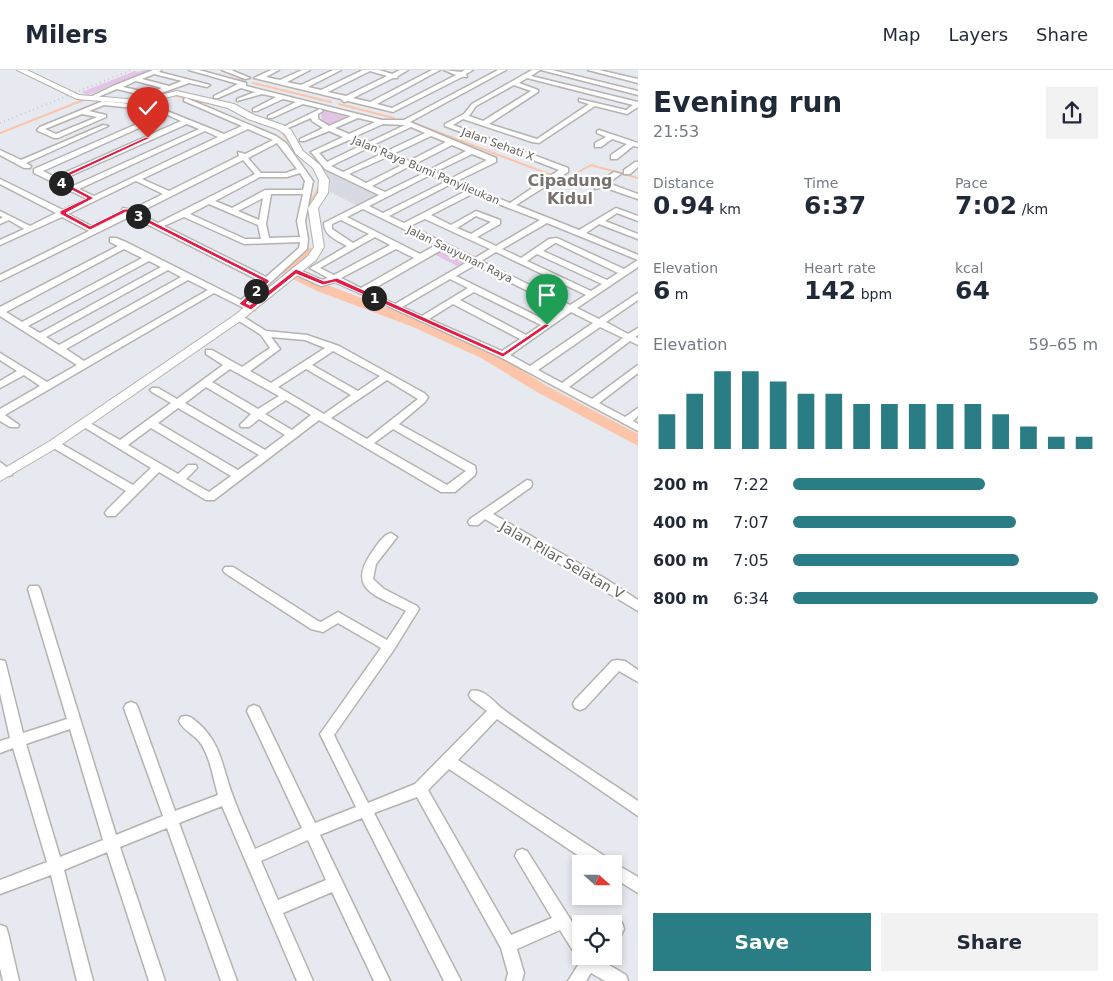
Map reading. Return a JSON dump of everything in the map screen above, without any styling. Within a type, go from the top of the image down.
[{"type":"street","points":[[21,70],[56,86],[72,96],[155,108],[224,137]]},
{"type":"street","points":[[192,70],[224,78],[258,77]]},
{"type":"street","points":[[225,70],[393,110],[470,70]]},
{"type":"street","points":[[279,82],[307,70]]},
{"type":"street","points":[[300,88],[338,70]]},
{"type":"street","points":[[320,93],[368,70]]},
{"type":"street","points":[[373,70],[432,90]]},
{"type":"street","points":[[286,127],[405,70]]},
{"type":"street","points":[[370,105],[437,70]]},
{"type":"street","points":[[447,70],[503,88]]},
{"type":"street","points":[[326,165],[368,145],[503,70]]},
{"type":"street","points":[[537,70],[474,105],[466,116],[537,142],[593,104]]},
{"type":"street","points":[[544,70],[638,93]]},
{"type":"street","points":[[591,70],[638,81]]},
{"type":"street","points":[[627,78],[636,70]]},
{"type":"street","points":[[91,98],[156,71],[207,85]]},
{"type":"street","points":[[580,89],[602,72]]},
{"type":"street","points":[[525,76],[638,104]]},
{"type":"street","points":[[258,77],[260,92]]},
{"type":"street","points":[[216,97],[258,77]]},
{"type":"street","points":[[194,92],[224,78]]},
{"type":"street","points":[[135,79],[169,88]]},
{"type":"street","points":[[115,87],[147,95],[188,81]]},
{"type":"street","points":[[484,124],[536,91],[513,83]]},
{"type":"street","points":[[239,100],[260,92],[382,122],[409,122],[493,160],[384,216]]},
{"type":"street","points":[[81,112],[104,117],[56,137],[40,130],[104,101],[139,102],[171,93],[231,106],[251,117],[280,127],[288,132],[297,149],[317,167],[325,185],[323,193],[312,208],[319,243],[318,251],[293,273],[246,306]]},
{"type":"street","points":[[255,110],[281,97]]},
{"type":"street","points":[[3,472],[54,444],[238,317],[267,281],[303,249],[302,221],[309,185],[304,173],[276,139],[186,100]]},
{"type":"street","points":[[581,100],[627,112],[638,104]]},
{"type":"street","points":[[270,117],[302,102]]},
{"type":"street","points":[[37,172],[168,113]]},
{"type":"street","points":[[315,113],[314,120],[318,123]]},
{"type":"street","points":[[302,140],[357,116]]},
{"type":"street","name":"Jalan Sehati X","points":[[466,116],[460,116],[447,125],[565,170],[510,206]]},
{"type":"street","name":"Jalan Raya Bumi Panyileukan","points":[[305,118],[428,173],[638,258]]},
{"type":"street","points":[[56,180],[187,121]]},
{"type":"street","points":[[382,122],[315,152],[326,165],[385,194]]},
{"type":"street","points":[[20,163],[105,126]]},
{"type":"street","points":[[0,243],[248,126]]},
{"type":"street","points":[[73,189],[205,128]]},
{"type":"street","points":[[599,132],[635,144]]},
{"type":"street","points":[[344,174],[432,133]]},
{"type":"street","points":[[598,145],[611,136]]},
{"type":"street","points":[[1,275],[276,139]]},
{"type":"street","points":[[366,186],[452,142]]},
{"type":"street","points":[[614,156],[635,144]]},
{"type":"street","points":[[353,246],[331,233],[328,229],[328,223],[472,151]]},
{"type":"street","points":[[0,152],[92,198]]},
{"type":"street","points":[[243,155],[259,175]]},
{"type":"street","points":[[627,172],[638,164]]},
{"type":"street","points":[[158,226],[259,175],[304,173]]},
{"type":"street","points":[[617,174],[600,186],[638,197]]},
{"type":"street","points":[[135,178],[165,193]]},
{"type":"street","points":[[0,181],[93,230]]},
{"type":"street","points":[[629,193],[638,187]]},
{"type":"street","points":[[405,226],[472,191]]},
{"type":"street","points":[[232,211],[268,192],[307,192]]},
{"type":"street","points":[[265,241],[262,224],[268,192]]},
{"type":"street","points":[[208,201],[262,224]]},
{"type":"street","name":"Jalan Sauyunan Raya","points":[[363,206],[634,340]]},
{"type":"street","points":[[580,233],[616,210],[638,219]]},
{"type":"street","points":[[129,211],[267,281]]},
{"type":"street","points":[[0,213],[30,229]]},
{"type":"street","points":[[451,228],[476,213],[497,222],[472,237]]},
{"type":"street","points":[[184,214],[244,242],[304,239]]},
{"type":"street","points":[[426,216],[591,294]]},
{"type":"street","points":[[0,222],[9,217]]},
{"type":"street","points":[[341,217],[421,258]]},
{"type":"street","points":[[396,307],[546,220]]},
{"type":"street","points":[[599,220],[638,237]]},
{"type":"street","points":[[375,234],[314,267],[361,292],[503,355],[638,428]]},
{"type":"street","points":[[114,240],[150,256],[167,267],[246,306]]},
{"type":"street","points":[[521,261],[552,241],[557,240],[624,272]]},
{"type":"street","points":[[0,312],[125,245]]},
{"type":"street","points":[[361,292],[443,245]]},
{"type":"street","points":[[293,273],[323,283],[335,279],[397,246]]},
{"type":"street","points":[[537,251],[607,283]]},
{"type":"street","points":[[23,325],[150,256]]},
{"type":"street","points":[[503,355],[638,263]]},
{"type":"street","points":[[41,336],[167,267]]},
{"type":"street","points":[[450,276],[547,325]]},
{"type":"street","points":[[60,350],[187,277]]},
{"type":"street","points":[[423,319],[474,288]]},
{"type":"street","points":[[14,425],[0,414],[214,290]]},
{"type":"street","points":[[531,370],[638,296]]},
{"type":"street","points":[[454,300],[527,339]]},
{"type":"street","points":[[0,312],[41,336],[84,365]]},
{"type":"street","points":[[238,317],[264,333],[275,349]]},
{"type":"street","points":[[562,387],[634,340],[638,331]]},
{"type":"street","points":[[264,333],[306,338],[331,348],[422,394],[423,397],[368,443]]},
{"type":"street","points":[[243,371],[292,336]]},
{"type":"street","points":[[271,388],[331,348]]},
{"type":"street","points":[[209,352],[445,489],[451,489],[471,472],[472,469],[392,424]]},
{"type":"street","points":[[1,357],[47,386]]},
{"type":"street","points":[[121,445],[230,365]]},
{"type":"street","points":[[305,365],[358,395]]},
{"type":"street","points":[[593,404],[638,368]]},
{"type":"street","points":[[0,385],[24,371]]},
{"type":"street","points":[[84,424],[210,497],[292,434],[386,376]]},
{"type":"street","points":[[206,383],[292,434]]},
{"type":"street","points":[[156,390],[265,454]]},
{"type":"street","points":[[245,425],[286,396]]},
{"type":"street","points":[[626,421],[638,411]]},
{"type":"street","points":[[150,423],[238,475]]},
{"type":"street","points":[[54,444],[134,491]]},
{"type":"street","points":[[111,513],[158,467]]},
{"type":"street","points":[[179,479],[192,468]]},
{"type":"street","points":[[474,522],[527,484]]},
{"type":"street","name":"Jalan Pilar Selatan V","points":[[485,514],[602,582],[638,606]]},
{"type":"street","points":[[391,537],[374,559],[367,576],[367,582],[373,587],[415,606],[389,647],[327,734],[328,742],[453,981]]},
{"type":"street","points":[[229,570],[315,626],[324,627],[338,617],[389,647]]},
{"type":"street","points":[[34,589],[111,842],[157,981]]},
{"type":"street","points":[[0,665],[5,703],[56,867],[85,981]]},
{"type":"street","points":[[580,704],[617,665],[638,677]]},
{"type":"street","points":[[476,695],[638,809]]},
{"type":"street","points":[[131,708],[229,981]]},
{"type":"street","points":[[254,711],[382,981]]},
{"type":"street","points":[[252,858],[312,831],[420,789],[491,715],[499,713]]},
{"type":"street","points":[[186,721],[203,736],[211,748],[226,798],[305,981]]},
{"type":"street","points":[[0,747],[75,722]]},
{"type":"street","points":[[448,761],[590,855]]},
{"type":"street","points":[[420,789],[508,945],[516,973],[514,981]]},
{"type":"street","points":[[0,887],[56,867],[170,818],[226,798]]},
{"type":"street","points":[[522,856],[572,935]]},
{"type":"street","points":[[622,875],[638,886]]},
{"type":"street","points":[[274,908],[336,883]]},
{"type":"street","points":[[508,945],[562,921]]},
{"type":"street","points":[[0,933],[11,981]]},
{"type":"street","points":[[576,981],[583,965]]},
{"type":"street","points":[[599,965],[620,981]]},
{"type":"shaded area","points":[[149,70],[88,95],[82,92],[135,71]]},
{"type":"shaded area","points":[[326,111],[350,118],[331,126],[322,122],[321,113]]},
{"type":"shaded area","points":[[327,168],[382,194],[358,206],[330,192],[330,181],[325,170]]},
{"type":"shaded area","points":[[443,247],[468,260],[457,266],[432,253]]},
{"type":"waterway","points":[[223,77],[245,81]]},
{"type":"waterway","points":[[253,83],[331,102]]},
{"type":"waterway","points":[[173,95],[220,106]]},
{"type":"waterway","points":[[119,102],[151,103],[167,97]]},
{"type":"waterway","points":[[0,133],[86,99]]},
{"type":"waterway","points":[[339,104],[394,118]]},
{"type":"waterway","points":[[411,122],[554,176]]},
{"type":"waterway","points":[[281,131],[299,156]]},
{"type":"waterway","points":[[557,177],[566,179],[591,165],[638,178]]},
{"type":"waterway","points":[[311,223],[307,204],[315,195],[319,186]]},
{"type":"waterway","points":[[311,252],[288,271],[322,288],[418,324],[486,355],[542,389],[638,441]]},
{"type":"railway","points":[[0,123],[131,70]]},
{"type":"district","name":"Cipadung Kidul","points":[[570,189]]},
{"type":"route","points":[[148,138],[56,180],[92,198],[62,213],[90,228],[126,210],[267,281],[242,304],[251,308],[296,271],[323,283],[335,279],[503,355],[547,325]]}]
